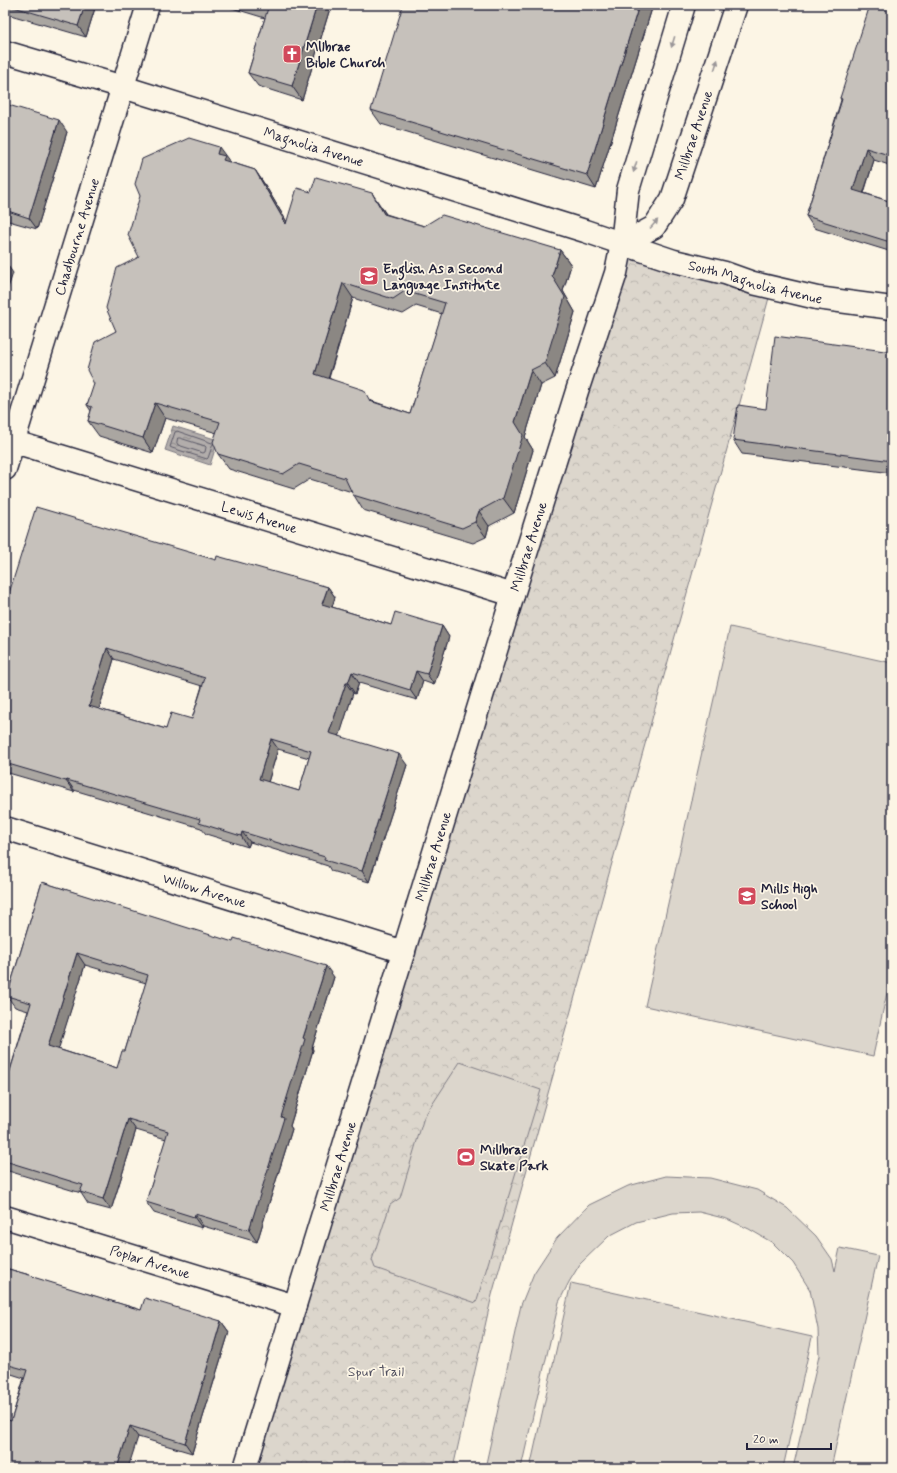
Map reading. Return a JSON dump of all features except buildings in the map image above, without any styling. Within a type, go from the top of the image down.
[{"type":"street","name":"Chadbourne Avenue","points":[[5,469],[9,440],[148,5]]},
{"type":"street","name":"Millbrae Avenue","points":[[245,1468],[513,595],[616,273],[622,244],[628,190],[684,5]]},
{"type":"street","name":"Millbrae Avenue","points":[[622,244],[654,227],[672,199],[736,5]]},
{"type":"street","name":"Magnolia Avenue","points":[[5,52],[123,87],[585,231],[622,244]]},
{"type":"street","name":"South Magnolia Avenue","points":[[622,244],[674,261],[725,273],[772,288],[817,298],[892,308]]},
{"type":"street","name":"Lewis Avenue","points":[[9,440],[513,595]]},
{"type":"street","name":"Willow Avenue","points":[[5,828],[404,952]]},
{"type":"street","name":"Poplar Avenue","points":[[5,1217],[295,1306]]},
{"type":"green space","name":"Spur Trail","points":[[622,244],[772,287],[492,1295],[453,1468],[245,1468]]},
{"type":"green space","points":[[730,627],[892,663],[892,970],[873,1056],[645,1006]]},
{"type":"green space","name":"Millbrae Skate Park","points":[[460,1062],[541,1090],[476,1303],[375,1268],[372,1260],[390,1205],[400,1198],[424,1117]]},
{"type":"green space","points":[[666,1176],[710,1178],[757,1190],[787,1208],[816,1236],[832,1259],[835,1271],[840,1248],[878,1256],[831,1468],[793,1468],[819,1356],[818,1329],[810,1290],[793,1263],[773,1243],[749,1229],[727,1219],[699,1212],[673,1213],[636,1222],[609,1236],[580,1264],[559,1302],[521,1468],[485,1468],[521,1305],[534,1273],[557,1238],[589,1205],[628,1186]]},
{"type":"green space","points":[[571,1283],[812,1337],[783,1468],[530,1468]]},
{"type":"water","points":[[173,426],[218,440],[210,465],[165,450]]},
{"type":"place","name":"Mllbrae Bible Church","points":[[292,54]]},
{"type":"place","name":"English As a Second Language Institute","points":[[369,276]]},
{"type":"place","name":"Mills High School","points":[[747,896]]},
{"type":"place","name":"Millbrae Skate Park","points":[[466,1157]]}]
